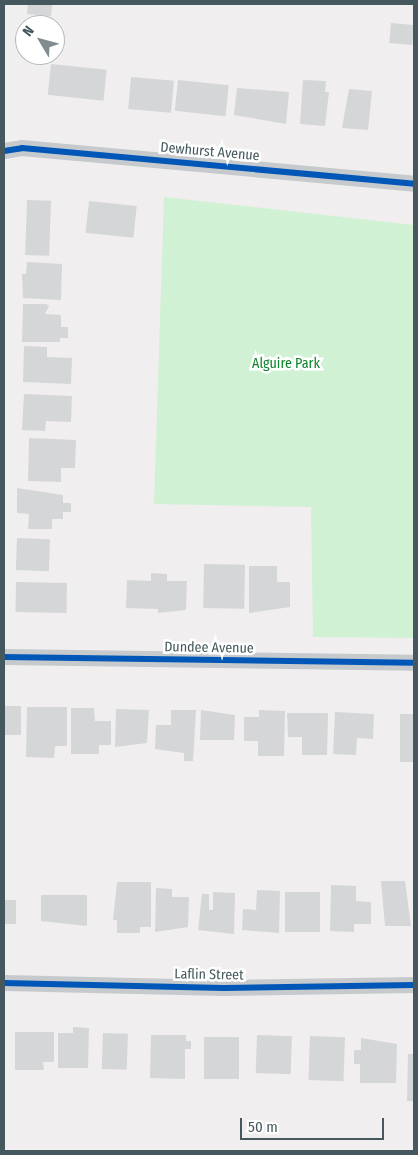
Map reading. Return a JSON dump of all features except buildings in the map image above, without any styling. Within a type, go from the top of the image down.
[{"type":"street","name":"Dewhurst Avenue","points":[[4,151],[22,148],[414,184]]},
{"type":"street","name":"Dundee Avenue","points":[[4,657],[414,663]]},
{"type":"street","name":"Laflin Street","points":[[4,983],[224,988],[414,985]]},
{"type":"green space","name":"Alguire Park","points":[[164,197],[414,225],[414,638],[313,637],[311,507],[154,504]]},
{"type":"cycle path","points":[[4,151],[22,148],[414,184]]},
{"type":"cycle path","points":[[4,657],[414,663]]},
{"type":"cycle path","points":[[4,983],[224,988],[414,985]]}]
